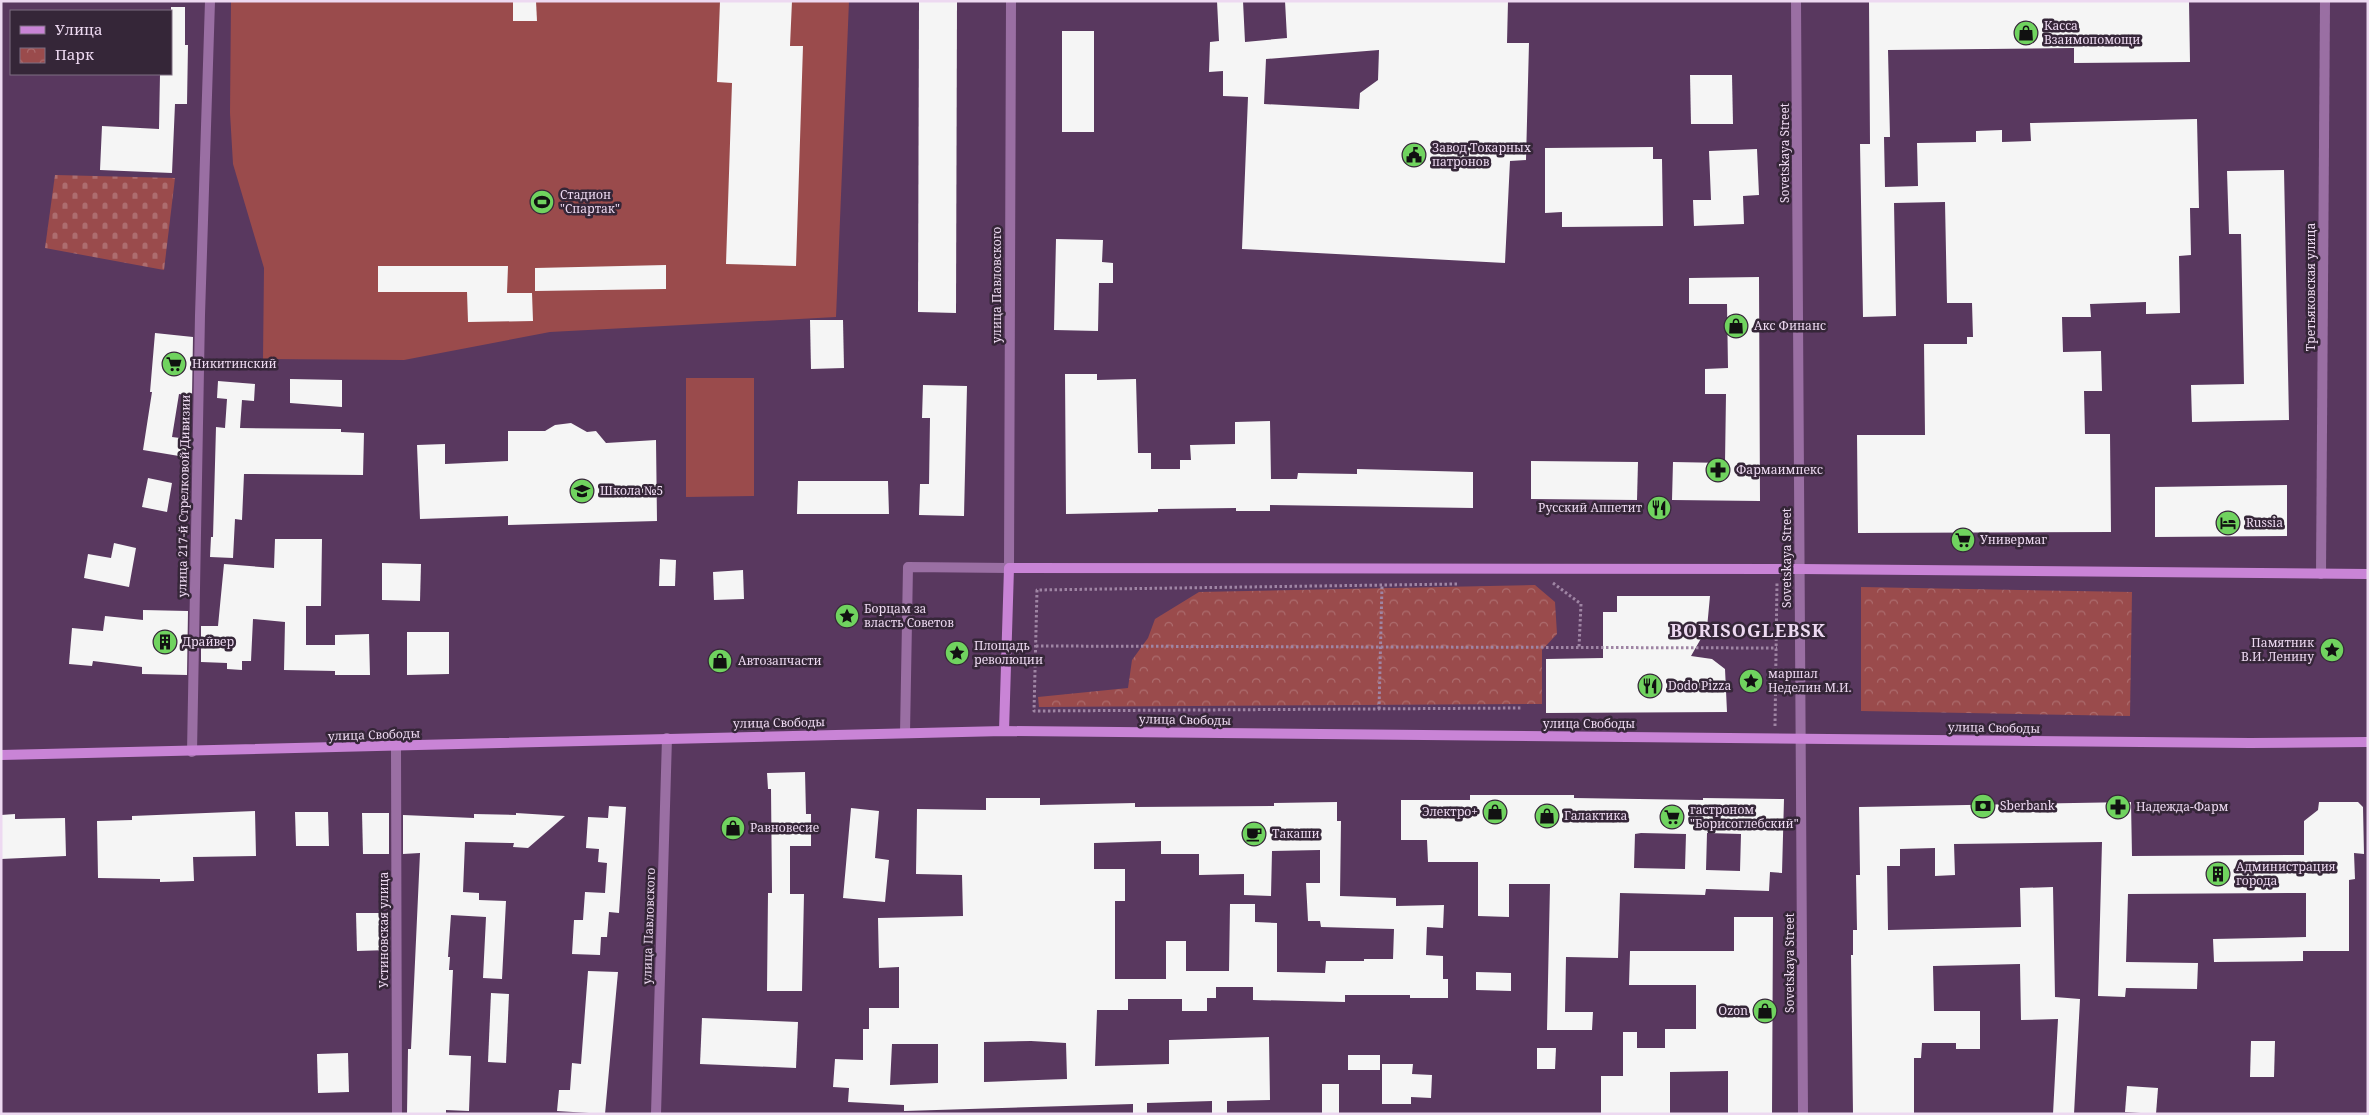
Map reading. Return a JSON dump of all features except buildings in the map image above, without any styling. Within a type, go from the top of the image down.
[{"type":"main road","points":[[1004,731],[1009,568],[1800,569],[2368,574]]},
{"type":"main road","name":"улица Свободы","points":[[1,755],[192,752],[667,738],[1004,731],[2368,742]]},
{"type":"street","name":"улица 217-й Стрелковой Дивизии","points":[[192,752],[200,325],[210,1]]},
{"type":"street","name":"улица Павловского","points":[[1009,568],[1011,1]]},
{"type":"street","name":"Sovetskaya Street","points":[[1796,1],[1803,1114]]},
{"type":"street","name":"Третьяковская улица","points":[[2321,574],[2325,1]]},
{"type":"street","points":[[905,733],[908,568],[1009,568]]},
{"type":"street","name":"улица Павловского","points":[[656,1114],[667,738]]},
{"type":"street","name":"Устиновская улица","points":[[396,746],[396,1114]]},
{"type":"path","points":[[1775,738],[1777,569]]},
{"type":"path","points":[[1543,583],[1553,583],[1581,604],[1578,647]]},
{"type":"path","points":[[1458,584],[1037,590],[1034,711],[1521,708]]},
{"type":"path","points":[[1379,709],[1382,585]]},
{"type":"path","points":[[1036,646],[1777,648]]},
{"type":"green space","name":"Стадион \"Спартак\"","points":[[231,1],[849,1],[836,317],[550,332],[404,360],[263,359],[264,268],[233,164],[230,113]]},
{"type":"green space","points":[[55,175],[175,178],[164,270],[45,248]]},
{"type":"green space","points":[[686,378],[754,378],[754,496],[686,497]]},
{"type":"green space","points":[[1535,585],[1555,602],[1557,634],[1542,650],[1542,704],[1039,707],[1038,697],[1128,688],[1132,660],[1148,638],[1155,619],[1199,592]]},
{"type":"green space","points":[[1861,587],[2132,592],[2130,716],[1861,711]]},
{"type":"place","name":"Касса Взаимопомощи","points":[[2026,33]]},
{"type":"place","name":"Завод Токарных патронов","points":[[1414,155]]},
{"type":"place","name":"Стадион \"Спартак\"","points":[[542,202]]},
{"type":"place","name":"Акс Финанс","points":[[1736,326]]},
{"type":"place","name":"Никитинский","points":[[174,364]]},
{"type":"place","name":"Фармаимпекс","points":[[1718,470]]},
{"type":"place","name":"Школа №5","points":[[582,491]]},
{"type":"place","name":"Русский Аппетит","points":[[1659,508]]},
{"type":"place","name":"Russia","points":[[2228,523]]},
{"type":"place","name":"Универмаг","points":[[1963,540]]},
{"type":"place","name":"Борцам за власть Советов","points":[[847,616]]},
{"type":"place","name":"Драйвер","points":[[165,642]]},
{"type":"place","name":"Памятник В.И. Ленину","points":[[2332,650]]},
{"type":"place","name":"Площадь революции","points":[[957,653]]},
{"type":"place","name":"Автозапчасти","points":[[720,661]]},
{"type":"place","name":"маршал Неделин М.И.","points":[[1751,681]]},
{"type":"place","name":"Dodo Pizza","points":[[1650,686]]},
{"type":"place","name":"Sberbank","points":[[1983,806]]},
{"type":"place","name":"Надежда-Фарм","points":[[2118,807]]},
{"type":"place","name":"Электро+","points":[[1495,812]]},
{"type":"place","name":"Галактика","points":[[1547,816]]},
{"type":"place","name":"гастроном \"Борисоглебский\"","points":[[1672,817]]},
{"type":"place","name":"Равновесие","points":[[733,828]]},
{"type":"place","name":"Такаши","points":[[1254,834]]},
{"type":"place","name":"Администрация города","points":[[2218,874]]},
{"type":"place","name":"Ozon","points":[[1765,1011]]},
{"type":"district","name":"BORISOGLEBSK","points":[[1748,631]]}]
